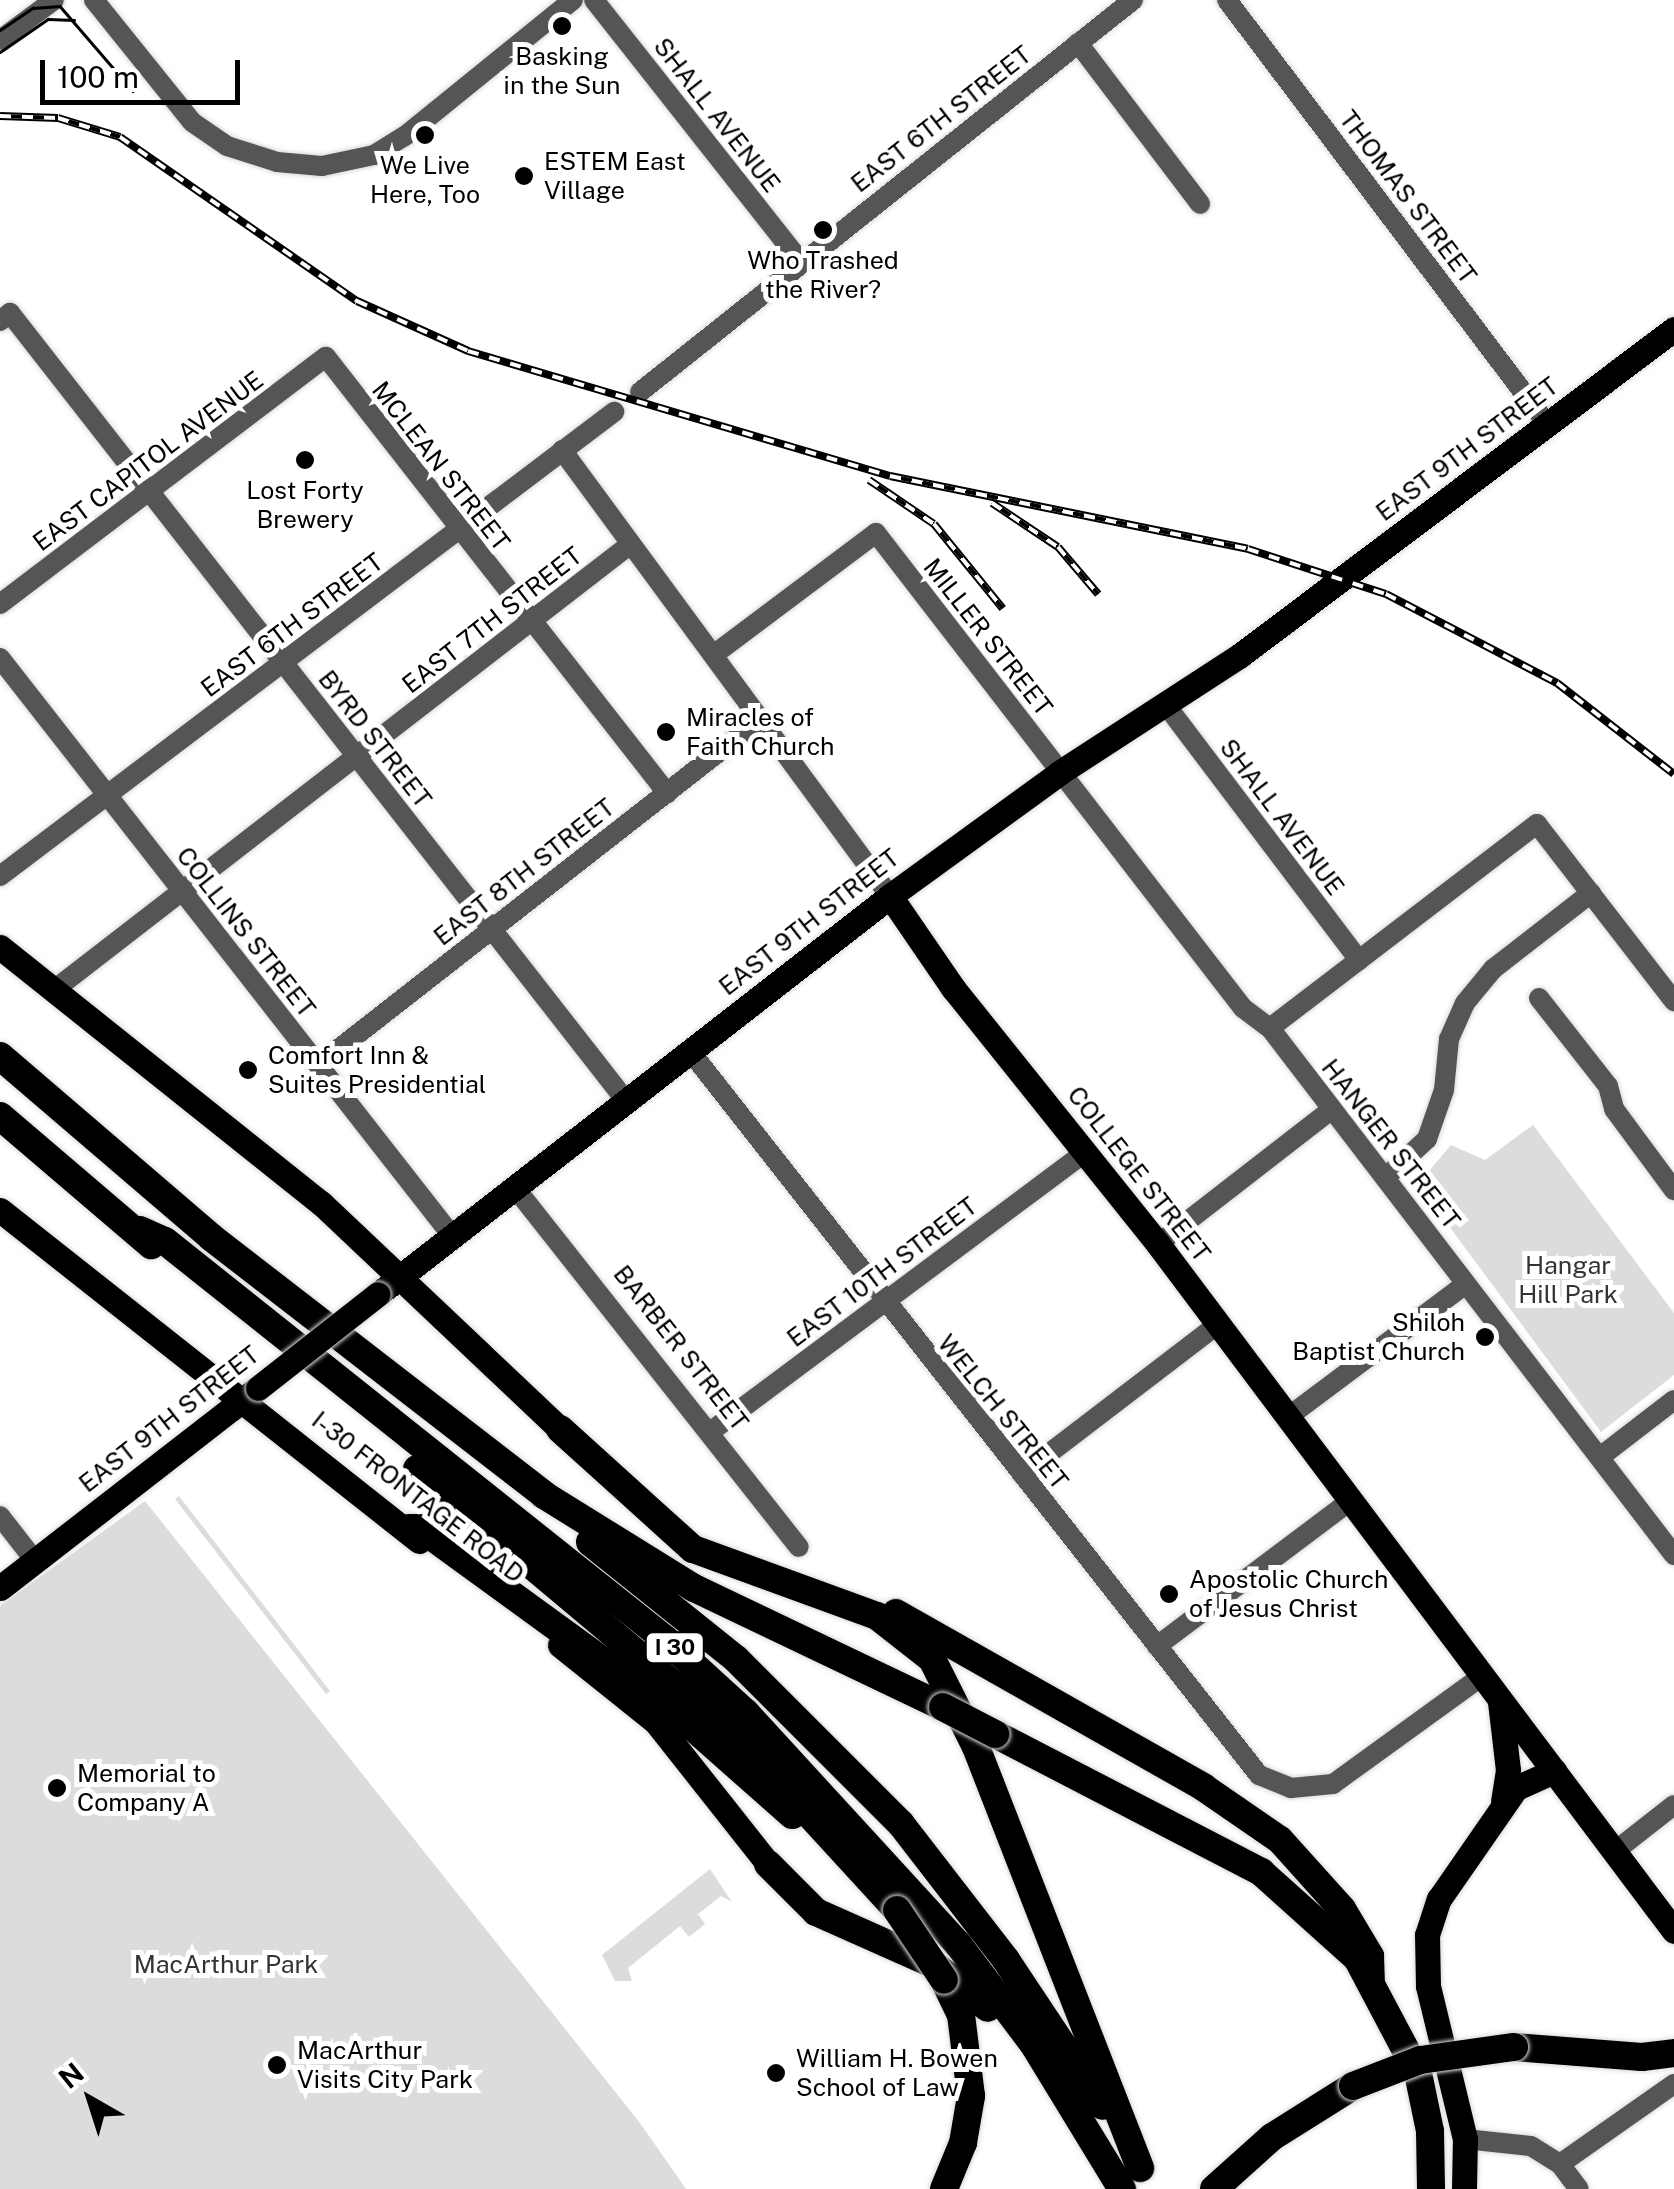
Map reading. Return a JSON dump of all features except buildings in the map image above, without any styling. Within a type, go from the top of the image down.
[{"type":"highway","name":"I 30","points":[[0,1056],[212,1238],[544,1495],[562,1520],[736,1659],[900,1824],[1006,1960],[1131,2178]]},
{"type":"highway","name":"I 30","points":[[0,1116],[140,1230],[164,1241],[666,1640],[746,1713],[958,1944],[1131,2178]]},
{"type":"highway","points":[[140,1230],[156,1252],[744,1743],[897,1910],[944,1980],[961,2015],[970,2096],[962,2143],[944,2189]]},
{"type":"highway","points":[[560,1429],[670,1534],[706,1556],[900,1628],[944,1677],[1131,2178]]},
{"type":"highway","points":[[544,1495],[709,1596],[943,1707],[1261,1872],[1313,1912],[1371,1979],[1418,2074],[1430,2131],[1431,2189]]},
{"type":"highway","points":[[409,1528],[420,1528],[688,1723],[897,1910]]},
{"type":"highway","points":[[772,1579],[841,1594],[912,1620],[1256,1822],[1304,1862],[1342,1909],[1370,1956],[1371,1979]]},
{"type":"highway","points":[[768,1864],[816,1912],[964,1984],[1005,2026],[1131,2178]]},
{"type":"highway","points":[[1214,2189],[1243,2175],[1306,2116],[1353,2086],[1420,2060],[1514,2047],[1642,2057],[1674,2053]]},
{"type":"main road","name":"EAST 9TH STREET","points":[[0,1588],[890,896],[1059,773],[1166,705],[1674,329]]},
{"type":"main road","name":"COLLEGE STREET","points":[[890,896],[954,988],[1158,1244],[1674,1931]]},
{"type":"main road","points":[[0,947],[320,1203],[560,1429]]},
{"type":"main road","name":"I-30 FRONTAGE ROAD","points":[[0,1210],[251,1394],[409,1528],[656,1722],[768,1864]]},
{"type":"main road","points":[[1500,1702],[1508,1770],[1500,1812]]},
{"type":"main road","points":[[1508,1770],[1546,1761]]},
{"type":"main road","points":[[1464,2189],[1465,2139],[1458,2088],[1430,1998],[1425,1948],[1439,1899],[1523,1782],[1546,1761]]},
{"type":"street","points":[[0,40],[54,0]]},
{"type":"street","points":[[94,0],[192,122],[227,146],[277,162],[322,166],[374,156],[406,136],[573,0]]},
{"type":"street","name":"SHALL AVENUE","points":[[594,0],[800,261]]},
{"type":"street","name":"EAST 6TH STREET","points":[[640,392],[1133,0]]},
{"type":"street","name":"THOMAS STREET","points":[[1227,0],[1548,425]]},
{"type":"street","points":[[1078,43],[1200,204]]},
{"type":"street","name":"BYRD STREET","points":[[5,317],[150,491],[626,1101]]},
{"type":"street","name":"EAST CAPITOL AVENUE","points":[[0,604],[326,357]]},
{"type":"street","name":"MCLEAN STREET","points":[[326,357],[666,793]]},
{"type":"street","name":"EAST 6TH STREET","points":[[0,876],[614,412]]},
{"type":"street","name":"COLLEGE STREET","points":[[562,450],[628,546],[716,653],[890,896]]},
{"type":"street","name":"MILLER STREET","points":[[716,653],[876,534],[1059,773]]},
{"type":"street","name":"EAST 7TH STREET","points":[[54,990],[628,546]]},
{"type":"street","name":"COLLINS STREET","points":[[0,658],[452,1236]]},
{"type":"street","name":"SHALL AVENUE","points":[[1166,705],[1358,960]]},
{"type":"street","name":"EAST 8TH STREET","points":[[318,1064],[761,719]]},
{"type":"street","name":"HANGER STREET","points":[[1059,773],[1243,1008],[1270,1028],[1674,1555]]},
{"type":"street","points":[[1270,1028],[1537,824],[1674,1001]]},
{"type":"street","points":[[1386,1177],[1426,1140],[1444,1090],[1449,1038],[1466,1003],[1493,969],[1591,894]]},
{"type":"street","points":[[1539,998],[1608,1086],[1614,1109],[1674,1190]]},
{"type":"street","name":"WELCH STREET","points":[[690,1051],[883,1303],[1022,1474],[1249,1766],[1291,1788],[1340,1780],[1481,1677]]},
{"type":"street","points":[[1158,1244],[1332,1109]]},
{"type":"street","name":"EAST 10TH STREET","points":[[710,1432],[1085,1152]]},
{"type":"street","name":"BARBER STREET","points":[[516,1188],[799,1546]]},
{"type":"street","points":[[1288,1417],[1466,1284]]},
{"type":"street","points":[[1022,1474],[1216,1325]]},
{"type":"street","points":[[1600,1457],[1674,1400]]},
{"type":"street","points":[[1157,1646],[1350,1501]]},
{"type":"street","points":[[0,1516],[35,1561]]},
{"type":"street","points":[[1614,1852],[1674,1805]]},
{"type":"street","points":[[1560,2164],[1674,2084]]},
{"type":"street","points":[[1465,2139],[1531,2146],[1560,2164],[1580,2189]]},
{"type":"green space","name":"Hangar Hill Park","points":[[1533,1125],[1674,1313],[1674,1375],[1601,1432],[1418,1184],[1451,1145],[1485,1160]]},
{"type":"green space","points":[[179,1496],[330,1691],[326,1694],[175,1499]]},
{"type":"green space","name":"MacArthur Park","points":[[145,1501],[640,2123],[686,2189],[0,2189],[0,1606]]},
{"type":"green space","points":[[710,1869],[732,1902],[721,1896],[698,1914],[705,1924],[689,1937],[680,1926],[628,1968],[632,1981],[615,1981],[602,1955]]},
{"type":"tram line","points":[[0,30],[33,8],[60,6],[133,91]]},
{"type":"tram line","points":[[0,52],[48,19],[74,20]]},
{"type":"railway","points":[[0,116],[58,118],[120,137],[357,301],[468,351],[890,476],[1248,549],[1386,594],[1557,683],[1674,774]]},
{"type":"railway","points":[[869,480],[934,524],[1003,609]]},
{"type":"railway","points":[[992,503],[1058,547],[1098,594]]},
{"type":"place","name":"Basking in the Sun","points":[[562,26]]},
{"type":"place","name":"We Live Here, Too","points":[[425,135]]},
{"type":"place","name":"ESTEM East Village","points":[[524,176]]},
{"type":"place","name":"Who Trashed the River?","points":[[823,230]]},
{"type":"place","name":"Lost Forty Brewery","points":[[305,460]]},
{"type":"place","name":"Miracles of Faith Church","points":[[666,732]]},
{"type":"place","name":"Comfort Inn & Suites Presidential","points":[[248,1070]]},
{"type":"place","name":"Shiloh Baptist Church","points":[[1485,1337]]},
{"type":"place","name":"Apostolic Church of Jesus Christ","points":[[1169,1594]]},
{"type":"place","name":"Memorial to Company A","points":[[57,1788]]},
{"type":"place","name":"MacArthur Visits City Park","points":[[277,2065]]},
{"type":"place","name":"William H. Bowen School of Law","points":[[776,2073]]}]
